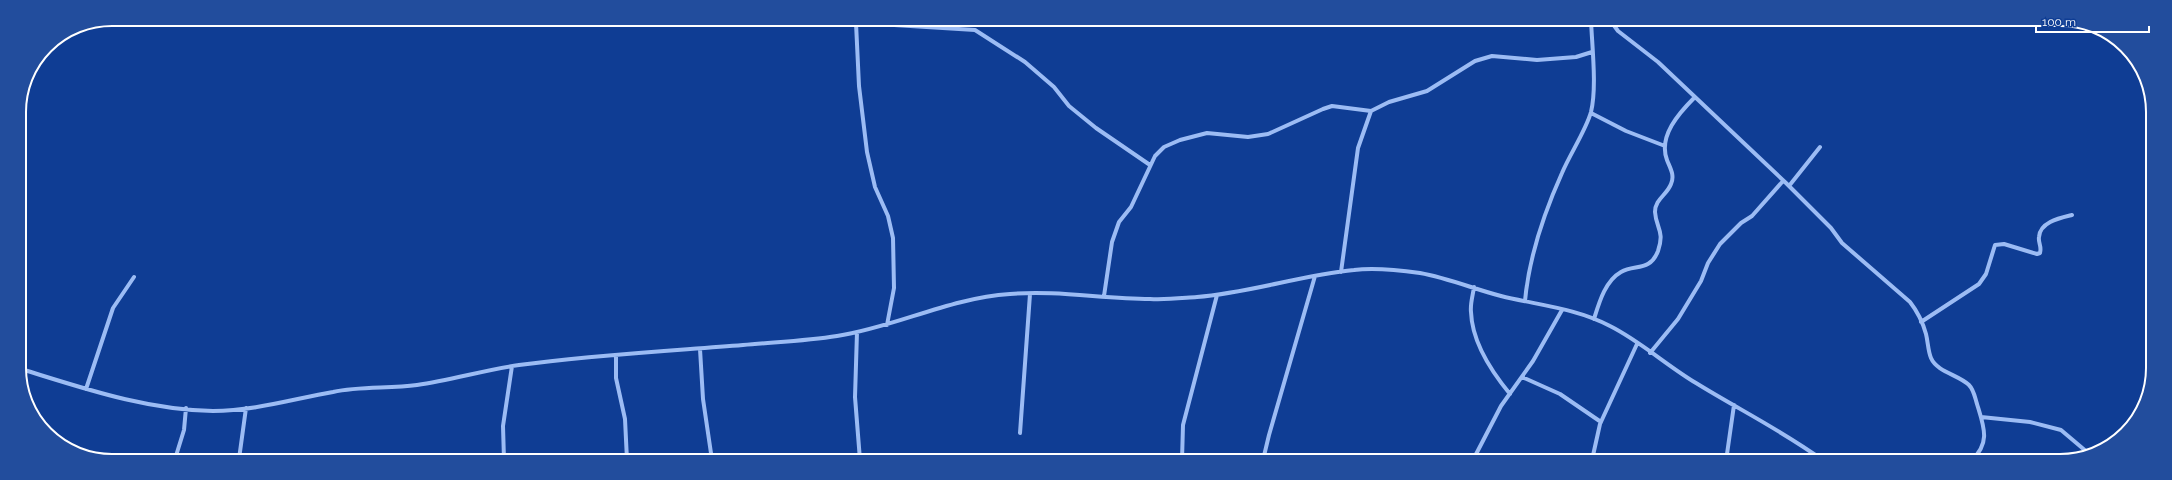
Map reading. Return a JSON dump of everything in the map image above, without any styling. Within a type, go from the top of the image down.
[{"type":"street","points":[[856,26],[860,93],[867,152],[875,188],[888,216],[893,238],[894,288],[887,325]]},
{"type":"street","points":[[907,26],[975,30],[1025,62],[1054,87],[1069,106],[1096,128],[1150,165]]},
{"type":"street","points":[[1525,301],[1531,261],[1541,226],[1562,174],[1591,112],[1594,91],[1591,26]]},
{"type":"street","points":[[1614,26],[1618,31],[1658,62],[1789,186],[1831,228],[1842,243],[1910,302],[1926,333],[1932,359],[1936,364],[1968,384],[1973,391],[1984,428],[1984,442],[1979,454]]},
{"type":"street","points":[[1104,296],[1112,242],[1119,222],[1132,207],[1150,165],[1164,147],[1187,138],[1207,133],[1248,137],[1268,134],[1323,108],[1332,106],[1371,111],[1389,102],[1427,92],[1475,61],[1492,56],[1537,60],[1576,57],[1592,52]]},
{"type":"street","points":[[1594,319],[1608,285],[1620,272],[1642,268],[1651,262],[1657,252],[1661,233],[1655,210],[1658,200],[1671,184],[1672,175],[1666,160],[1665,146],[1671,126],[1695,97]]},
{"type":"street","points":[[1341,272],[1358,148],[1371,111]]},
{"type":"street","points":[[1591,112],[1626,131],[1665,146]]},
{"type":"street","points":[[1789,186],[1820,147]]},
{"type":"street","points":[[1650,353],[1678,319],[1701,281],[1708,262],[1720,244],[1741,224],[1752,216],[1783,181]]},
{"type":"street","points":[[1921,322],[1979,284],[1986,274],[1995,245],[2004,244],[2037,254],[2040,253],[2042,247],[2038,238],[2040,230],[2047,224],[2072,215]]},
{"type":"street","points":[[26,371],[110,397],[210,411],[246,408],[293,401],[351,389],[416,385],[512,366],[616,355],[803,342],[887,325],[926,311],[976,298],[1011,293],[1104,296],[1149,300],[1218,295],[1252,290],[1316,276],[1359,269],[1417,273],[1444,278],[1502,297],[1525,301],[1594,319],[1610,326],[1693,382],[1734,405],[1813,454]]},
{"type":"street","points":[[1264,454],[1268,435],[1316,276]]},
{"type":"street","points":[[86,389],[113,308],[134,277]]},
{"type":"street","points":[[1474,287],[1470,310],[1475,336],[1490,367],[1510,394]]},
{"type":"street","points":[[1020,433],[1030,294]]},
{"type":"street","points":[[1182,454],[1183,425],[1218,295]]},
{"type":"street","points":[[1476,454],[1501,406],[1534,361],[1562,310]]},
{"type":"street","points":[[857,332],[856,397],[860,454]]},
{"type":"street","points":[[1593,454],[1601,422],[1637,344]]},
{"type":"street","points":[[700,349],[703,399],[711,454]]},
{"type":"street","points":[[616,355],[616,378],[625,419],[627,454]]},
{"type":"street","points":[[504,454],[503,426],[512,366]]},
{"type":"street","points":[[1522,377],[1560,394],[1601,422]]},
{"type":"street","points":[[1727,454],[1734,405]]},
{"type":"street","points":[[177,454],[184,430],[186,408]]},
{"type":"street","points":[[240,454],[246,408]]},
{"type":"street","points":[[1981,417],[2030,422],[2061,430],[2085,450]]}]
